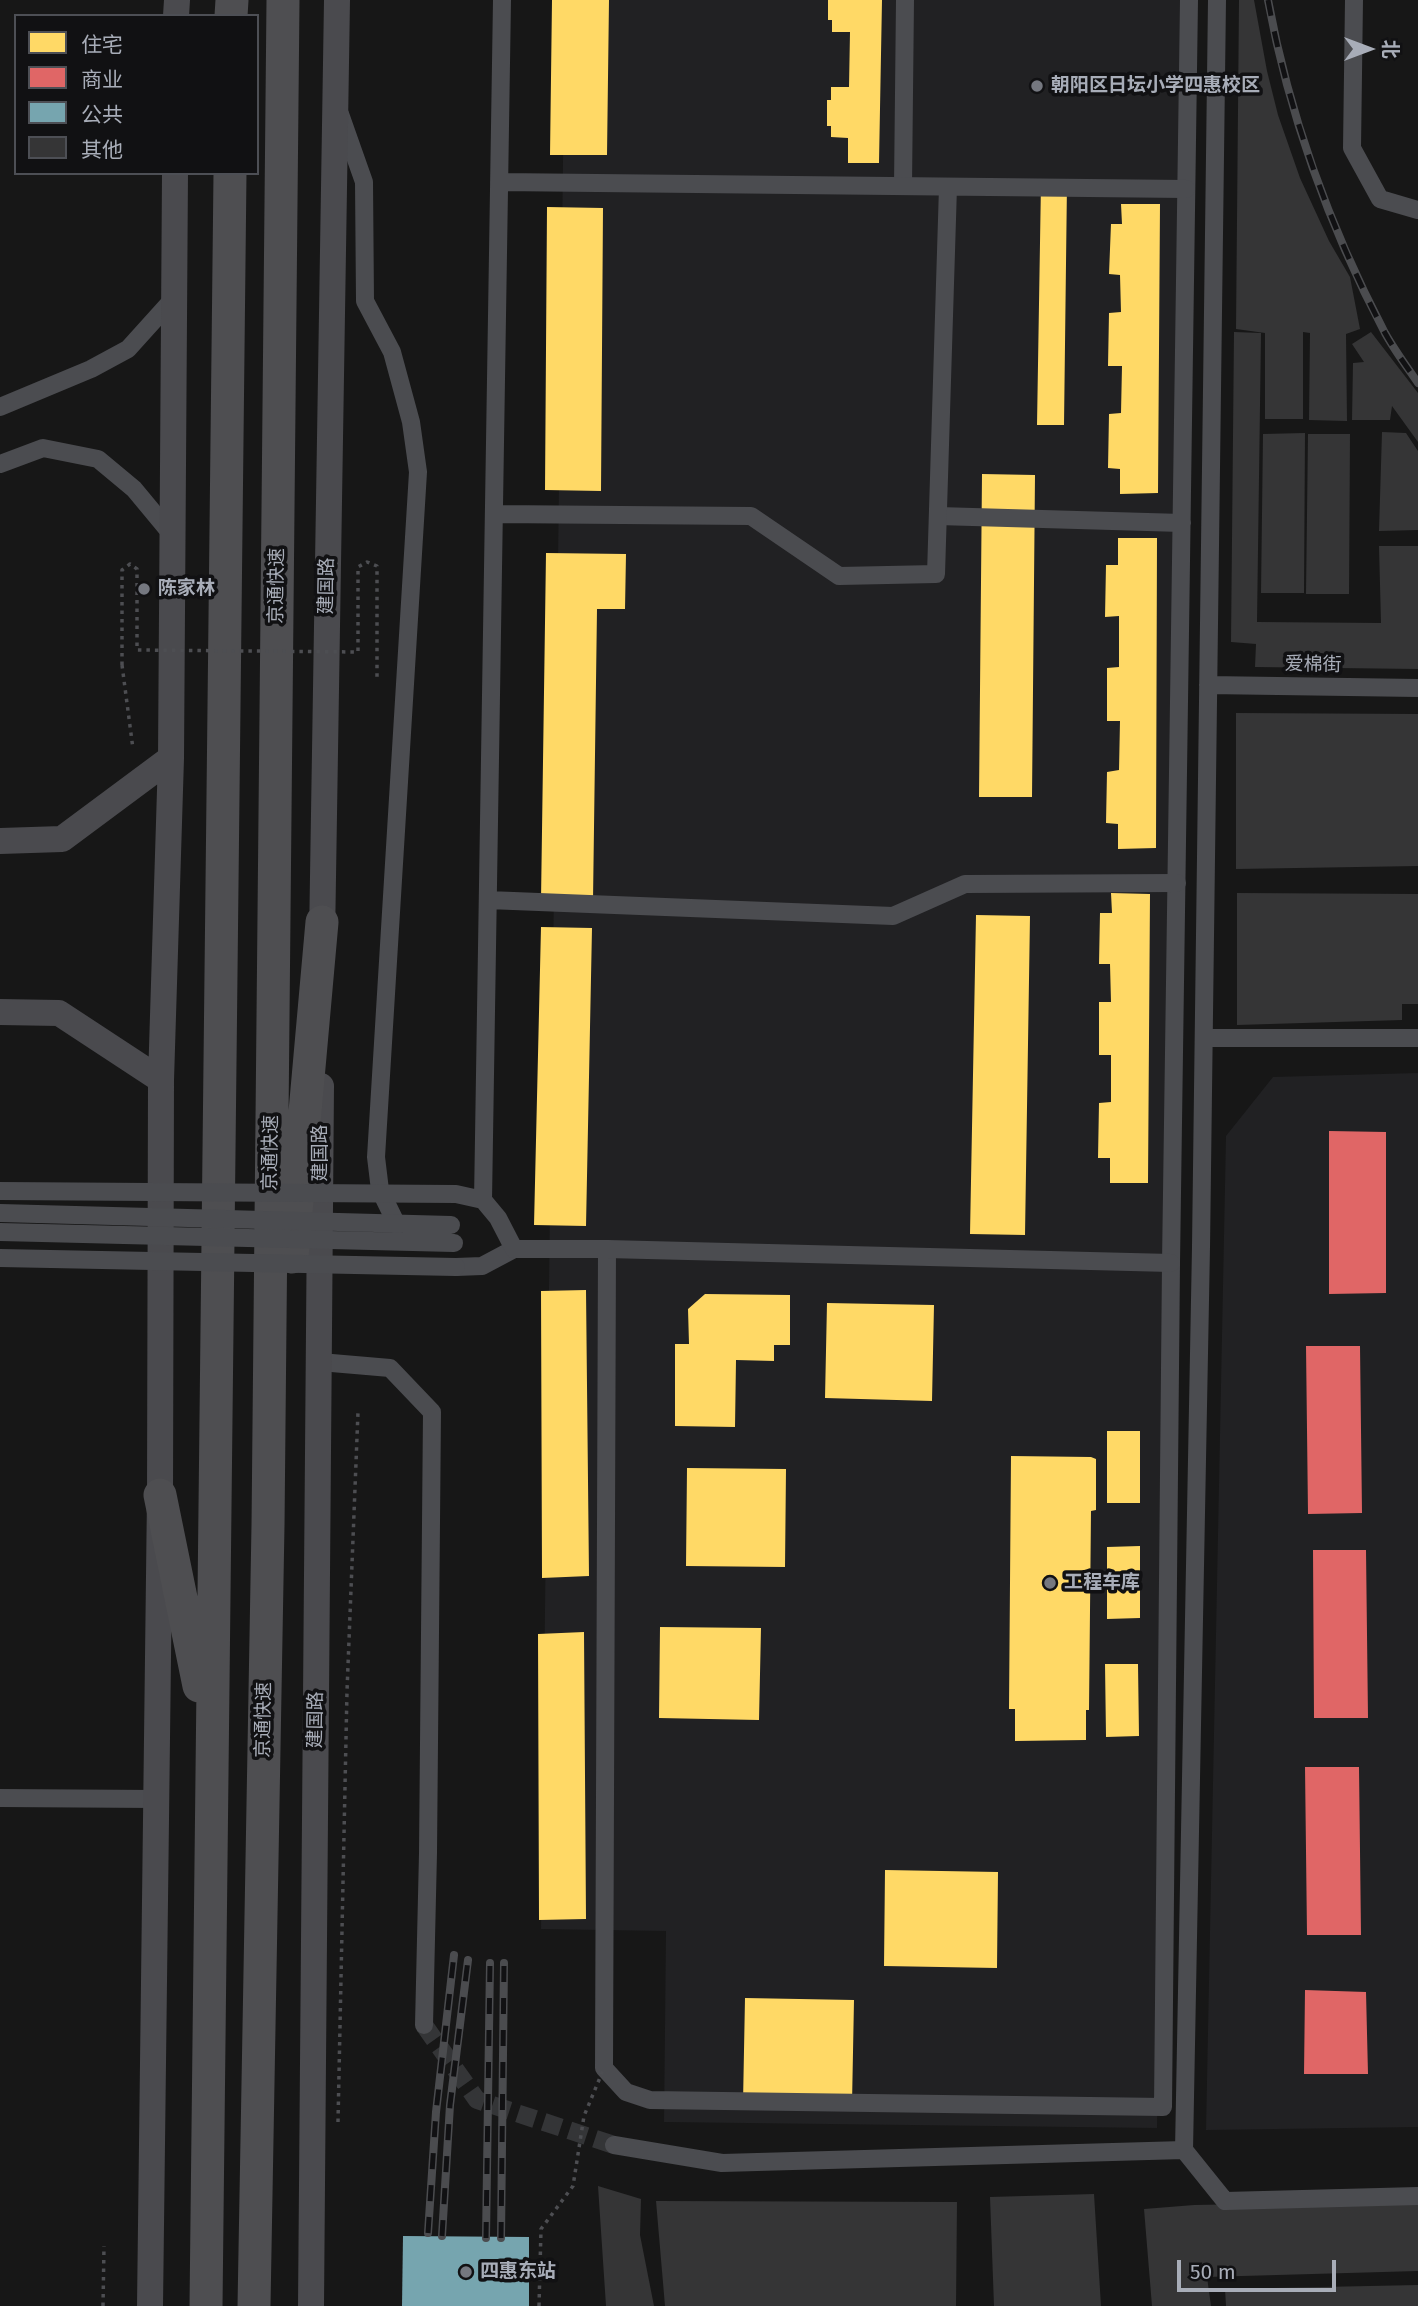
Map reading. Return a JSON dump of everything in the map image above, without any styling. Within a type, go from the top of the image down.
[{"type":"highway","name":"京通快速","points":[[254,2306],[268,1525],[284,0]]},
{"type":"highway","points":[[206,2306],[230,175]]},
{"type":"highway","points":[[268,1525],[322,922]]},
{"type":"highway","points":[[160,1495],[212,1750]]},
{"type":"main road","name":"建国路","points":[[311,2306],[322,922],[337,0]]},
{"type":"main road","points":[[150,2306],[160,1495],[161,1080],[171,758],[175,175]]},
{"type":"main road","points":[[0,841],[62,839],[171,758]]},
{"type":"main road","points":[[0,1012],[59,1013],[161,1080]]},
{"type":"street","points":[[483,1200],[502,0]]},
{"type":"street","points":[[903,186],[905,0]]},
{"type":"street","points":[[607,1249],[604,2068],[626,2092],[650,2100],[1163,2107],[1171,1263],[1189,0]]},
{"type":"street","points":[[1217,0],[1204,1038],[1184,2150],[1225,2201],[1418,2196]]},
{"type":"street","points":[[1354,0],[1352,148],[1380,199],[1418,210]]},
{"type":"street","points":[[335,98],[364,182],[365,301],[393,352],[411,422],[418,472],[376,1157],[380,1190],[397,1225]]},
{"type":"street","points":[[499,182],[1186,189]]},
{"type":"street","points":[[494,514],[751,516],[839,576],[936,574],[948,187]]},
{"type":"street","points":[[0,407],[91,369],[128,349],[174,298]]},
{"type":"street","points":[[0,464],[43,448],[98,459],[134,489],[173,536]]},
{"type":"street","points":[[938,516],[1182,523]]},
{"type":"street","name":"爱棉街","points":[[1208,685],[1418,688]]},
{"type":"street","points":[[488,900],[893,916],[965,884],[1178,883]]},
{"type":"street","points":[[1204,1038],[1418,1038]]},
{"type":"street","points":[[0,1191],[456,1194],[483,1200],[498,1218],[514,1249]]},
{"type":"street","points":[[0,1213],[451,1225]]},
{"type":"street","points":[[0,1232],[454,1243]]},
{"type":"street","points":[[0,1258],[456,1267],[482,1266],[514,1249],[607,1249],[1171,1263]]},
{"type":"street","points":[[320,1362],[390,1368],[432,1412],[424,2025]]},
{"type":"street","points":[[0,1798],[156,1799]]},
{"type":"street","points":[[614,2145],[722,2163],[1184,2150]]},
{"type":"path","points":[[133,749],[122,665],[122,570],[130,564],[137,569],[137,650],[358,652],[358,567],[367,562],[377,566],[377,680]]},
{"type":"path","points":[[338,2129],[347,1691],[358,1412]]},
{"type":"path","points":[[539,2306],[541,2229],[573,2186],[584,2116],[604,2068]]},
{"type":"path","points":[[103,2306],[104,2246]]},
{"type":"shaded area","points":[[565,0],[1184,0],[1157,2128],[664,2122],[666,1931],[541,1929]]},
{"type":"shaded area","points":[[1418,1073],[1418,2127],[1206,2130],[1226,1136],[1273,1077]]},
{"type":"building: 住宅","points":[[552,0],[609,0],[607,155],[550,155]]},
{"type":"building: 住宅","points":[[828,0],[882,0],[879,163],[848,163],[848,138],[831,137],[831,126],[827,126],[827,100],[831,100],[831,87],[849,87],[850,32],[832,32],[832,20],[828,20]]},
{"type":"building: 住宅","points":[[1041,182],[1067,183],[1064,425],[1037,425]]},
{"type":"building: 住宅","points":[[1121,204],[1160,204],[1158,493],[1120,494],[1120,469],[1108,468],[1109,414],[1121,413],[1122,366],[1108,366],[1109,313],[1121,312],[1120,275],[1109,274],[1111,224],[1122,224]]},
{"type":"building: 住宅","points":[[547,207],[603,208],[601,491],[545,490]]},
{"type":"building: 住宅","points":[[982,474],[1035,475],[1032,797],[979,797]]},
{"type":"building: 住宅","points":[[1118,538],[1157,538],[1156,848],[1118,849],[1118,824],[1106,823],[1107,772],[1119,770],[1120,721],[1107,721],[1107,668],[1119,667],[1119,616],[1105,617],[1106,565],[1118,565]]},
{"type":"building: 住宅","points":[[546,553],[626,554],[625,609],[597,609],[593,900],[541,900]]},
{"type":"building: 住宅","points":[[1111,893],[1150,894],[1148,1183],[1110,1183],[1110,1158],[1098,1158],[1099,1103],[1111,1102],[1111,1055],[1099,1055],[1099,1002],[1111,1002],[1110,964],[1099,964],[1100,913],[1112,913]]},
{"type":"building: 住宅","points":[[976,915],[1030,916],[1025,1235],[970,1234]]},
{"type":"building: 住宅","points":[[541,927],[592,928],[586,1226],[534,1225]]},
{"type":"building: 住宅","points":[[586,1290],[589,1576],[542,1578],[541,1291]]},
{"type":"building: 住宅","points":[[705,1294],[790,1295],[790,1345],[774,1345],[774,1361],[736,1360],[735,1427],[675,1426],[675,1344],[689,1344],[688,1309]]},
{"type":"building: 住宅","points":[[827,1303],[934,1305],[932,1401],[825,1398]]},
{"type":"building: 住宅","points":[[1107,1431],[1140,1431],[1140,1503],[1107,1503]]},
{"type":"building: 住宅","name":"工程车库","points":[[1011,1456],[1096,1459],[1096,1510],[1091,1511],[1089,1710],[1086,1710],[1086,1740],[1015,1741],[1015,1709],[1009,1709]]},
{"type":"building: 住宅","points":[[687,1468],[786,1469],[785,1567],[686,1566]]},
{"type":"building: 住宅","points":[[1140,1546],[1140,1618],[1107,1619],[1107,1547]]},
{"type":"building: 住宅","points":[[660,1627],[761,1628],[759,1720],[659,1718]]},
{"type":"building: 住宅","points":[[584,1632],[586,1919],[539,1920],[538,1634]]},
{"type":"building: 住宅","points":[[1105,1664],[1138,1664],[1139,1736],[1106,1737]]},
{"type":"building: 住宅","points":[[885,1870],[998,1872],[997,1968],[884,1966]]},
{"type":"building: 住宅","points":[[745,1998],[854,2000],[852,2104],[743,2103]]},
{"type":"building: 商业","points":[[1329,1131],[1386,1132],[1386,1293],[1329,1294]]},
{"type":"building: 商业","points":[[1306,1346],[1360,1346],[1362,1513],[1308,1514]]},
{"type":"building: 商业","points":[[1313,1550],[1366,1550],[1368,1718],[1314,1718]]},
{"type":"building: 商业","points":[[1305,1767],[1359,1767],[1361,1935],[1307,1935]]},
{"type":"building: 商业","points":[[1305,1990],[1366,1992],[1368,2074],[1304,2074]]},
{"type":"building: 公共","name":"四惠东站","points":[[403,2236],[529,2237],[529,2306],[402,2306]]},
{"type":"building: 其他","points":[[1239,0],[1254,0],[1278,115],[1300,178],[1329,241],[1350,277],[1360,329],[1346,334],[1347,421],[1309,420],[1310,333],[1303,332],[1303,419],[1265,419],[1265,333],[1236,329]]},
{"type":"building: 其他","points":[[1234,332],[1261,333],[1257,622],[1381,623],[1379,546],[1418,546],[1418,669],[1255,667],[1256,644],[1231,642]]},
{"type":"building: 其他","points":[[1371,332],[1418,393],[1418,442],[1392,406],[1390,420],[1352,420],[1353,363],[1364,362],[1352,344]]},
{"type":"building: 其他","points":[[1382,432],[1406,433],[1418,451],[1418,530],[1379,531]]},
{"type":"building: 其他","points":[[1305,433],[1304,593],[1261,593],[1263,434]]},
{"type":"building: 其他","points":[[1308,434],[1350,434],[1349,594],[1306,594]]},
{"type":"building: 其他","points":[[1236,713],[1418,714],[1418,866],[1236,869]]},
{"type":"building: 其他","points":[[1237,893],[1418,894],[1418,1004],[1402,1004],[1402,1020],[1237,1025]]},
{"type":"building: 其他","points":[[598,2186],[641,2199],[640,2235],[654,2306],[606,2306]]},
{"type":"building: 其他","points":[[1094,2194],[1101,2306],[994,2306],[990,2197]]},
{"type":"building: 其他","points":[[656,2201],[957,2202],[956,2306],[665,2306]]},
{"type":"building: 其他","points":[[1418,2201],[1418,2271],[1207,2277],[1211,2306],[1152,2306],[1144,2209],[1194,2205]]},
{"type":"building: 其他","points":[[1418,2285],[1418,2306],[1226,2306],[1225,2289]]},
{"type":"tunnel","points":[[424,2025],[477,2100],[614,2145]]},
{"type":"railway","points":[[1268,0],[1300,129],[1330,213],[1385,333],[1418,383]]},
{"type":"railway","points":[[428,2233],[436,2112],[454,1955]]},
{"type":"railway","points":[[442,2236],[450,2105],[468,1960]]},
{"type":"railway","points":[[486,2238],[490,1963]]},
{"type":"railway","points":[[501,2238],[504,1963]]},
{"type":"place","name":"朝阳区日坛小学四惠校区","points":[[1037,86]]},
{"type":"place","name":"陈家林","points":[[144,589]]},
{"type":"place","name":"工程车库","points":[[1050,1583]]},
{"type":"place","name":"四惠东站","points":[[466,2272]]}]
